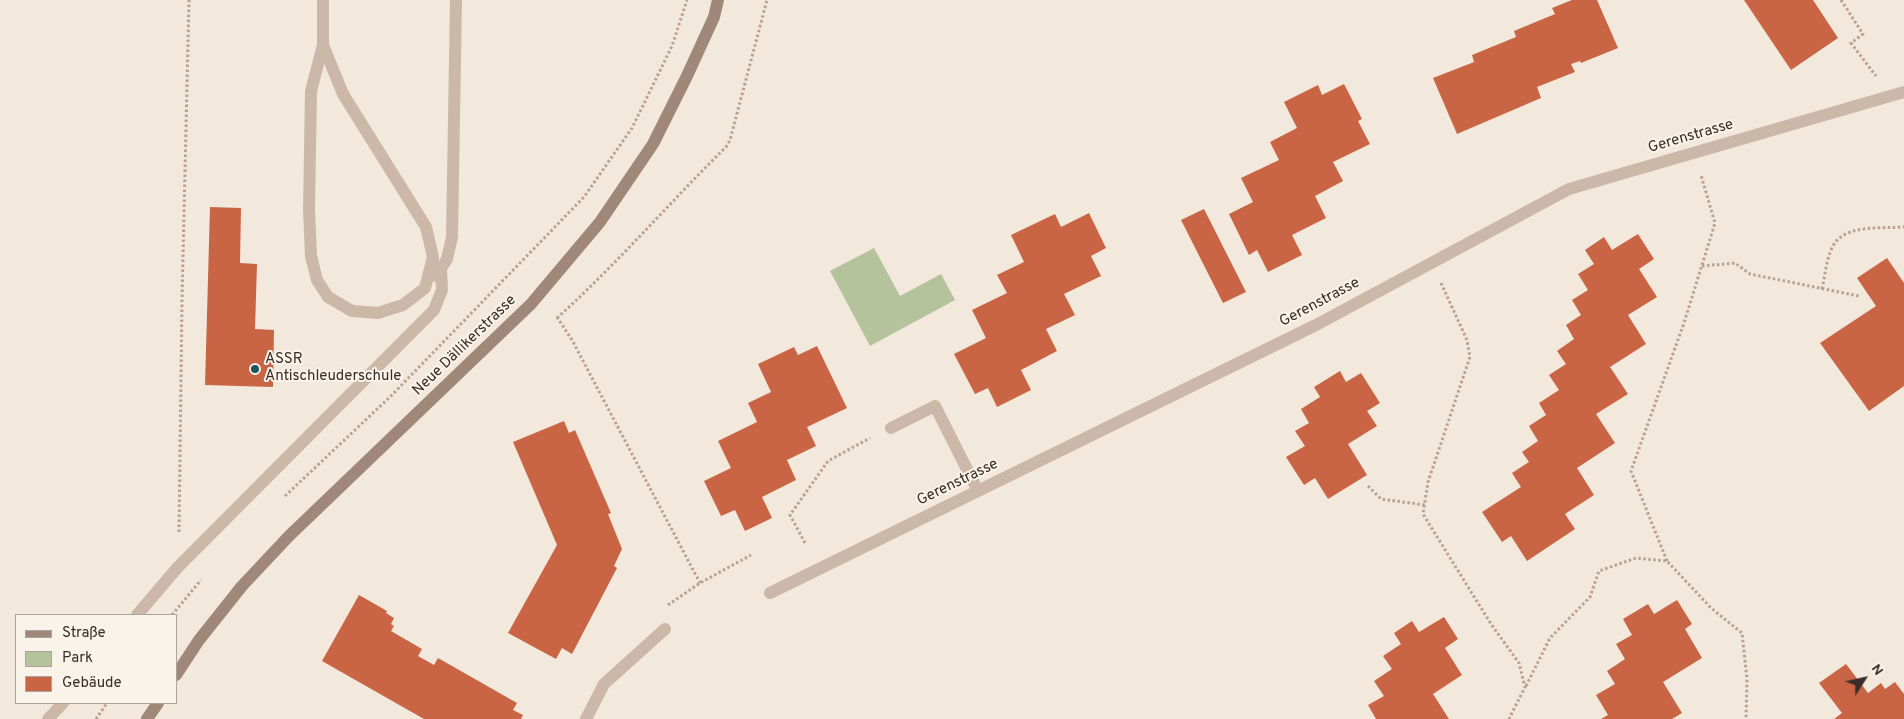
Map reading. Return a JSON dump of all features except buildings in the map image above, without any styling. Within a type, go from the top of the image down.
[{"type":"street","points":[[323,0],[323,45],[311,91],[310,111],[309,210],[311,256],[317,280],[328,297],[352,311],[378,313],[403,305],[425,288],[441,270],[447,259],[452,237],[456,0]]},
{"type":"street","name":"Neue Dällikerstrasse","points":[[178,672],[199,640],[242,586],[289,536],[531,304],[600,222],[653,144],[691,67],[714,16],[718,0]]},
{"type":"street","points":[[323,45],[344,94],[426,227],[433,257],[425,288]]},
{"type":"street","name":"Gerenstrasse","points":[[770,593],[1316,325],[1569,188],[1904,92]]},
{"type":"street","points":[[138,614],[178,567],[434,310],[442,290],[441,270]]},
{"type":"street","points":[[891,428],[935,406],[978,491]]},
{"type":"street","points":[[586,719],[604,684],[665,630]]},
{"type":"street","points":[[48,719],[62,704]]},
{"type":"street","points":[[147,719],[157,704]]},
{"type":"path","points":[[178,567],[189,0]]},
{"type":"path","points":[[700,583],[572,340],[556,316],[579,298],[678,194],[726,147],[730,140],[767,0]]},
{"type":"path","points":[[1841,0],[1863,34],[1851,42],[1878,79]]},
{"type":"path","points":[[1701,175],[1715,223],[1684,323],[1631,471],[1667,561],[1711,608],[1742,634],[1747,679],[1746,719]]},
{"type":"path","points":[[1822,288],[1831,249],[1839,238],[1851,230],[1904,227]]},
{"type":"path","points":[[1702,266],[1735,263],[1750,274],[1859,296]]},
{"type":"path","points":[[1439,279],[1467,340],[1470,357],[1428,482],[1423,514],[1491,624],[1519,663],[1525,687]]},
{"type":"path","points":[[805,543],[790,515],[828,461],[891,428]]},
{"type":"path","points":[[1368,486],[1381,499],[1425,504]]},
{"type":"path","points":[[665,630],[656,614],[700,583],[750,555]]},
{"type":"path","points":[[1509,719],[1550,638],[1590,597],[1599,571],[1636,558],[1667,561]]},
{"type":"path","points":[[96,719],[106,704]]},
{"type":"green space","points":[[874,248],[900,296],[941,274],[955,300],[870,346],[830,271]]},
{"type":"place","name":"ASSR Antischleuderschule","points":[[255,369]]}]
